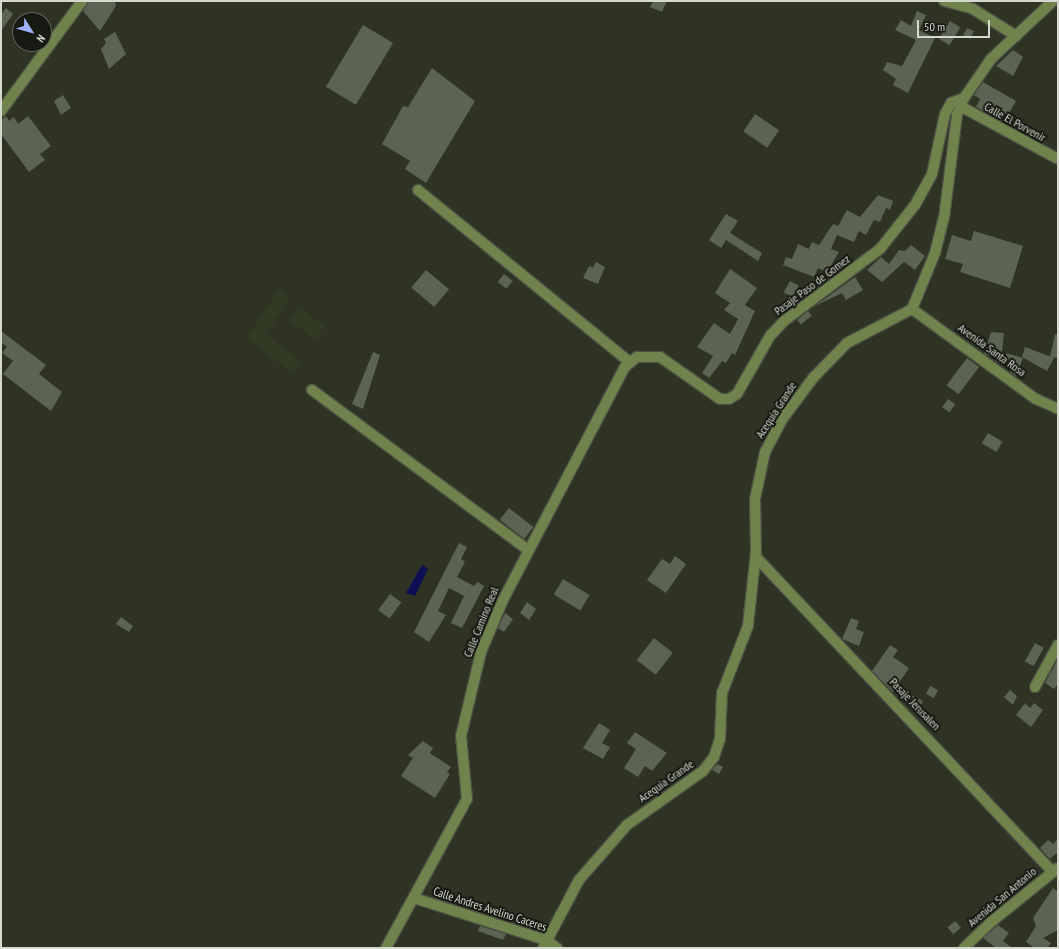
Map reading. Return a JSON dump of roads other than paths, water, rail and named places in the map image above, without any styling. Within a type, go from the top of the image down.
[{"type":"street","points":[[1,110],[82,1]]},
{"type":"street","points":[[944,1],[976,5],[1016,36]]},
{"type":"street","points":[[912,309],[935,253],[944,218],[962,102],[991,59],[1053,1]]},
{"type":"street","name":"Calle El Porvenir","points":[[962,102],[1058,159]]},
{"type":"street","name":"Pasaje Paso de Gomez","points":[[630,362],[648,355],[660,357],[720,399],[729,399],[737,394],[770,336],[784,321],[880,250],[915,205],[932,174],[945,114],[951,103],[962,102]]},
{"type":"street","points":[[418,190],[630,362]]},
{"type":"street","name":"Avenida Santa Rosa","points":[[912,309],[1036,399],[1058,409]]},
{"type":"street","name":"Acequia Grande","points":[[544,944],[579,880],[627,825],[703,771],[714,757],[720,739],[722,693],[748,626],[756,557],[757,491],[765,452],[784,417],[813,378],[848,343],[912,309]]},
{"type":"street","name":"Calle Camino Real","points":[[386,948],[467,799],[461,736],[481,652],[528,550],[630,362]]},
{"type":"street","points":[[312,390],[528,550]]},
{"type":"street","name":"Pasaje Jerusalen","points":[[756,557],[1055,870]]},
{"type":"street","points":[[1035,687],[1058,646]]},
{"type":"street","name":"Avenida San Antonio","points":[[964,948],[1055,870]]},
{"type":"street","name":"Calle Andres Avelino Caceres","points":[[414,898],[557,948]]}]
